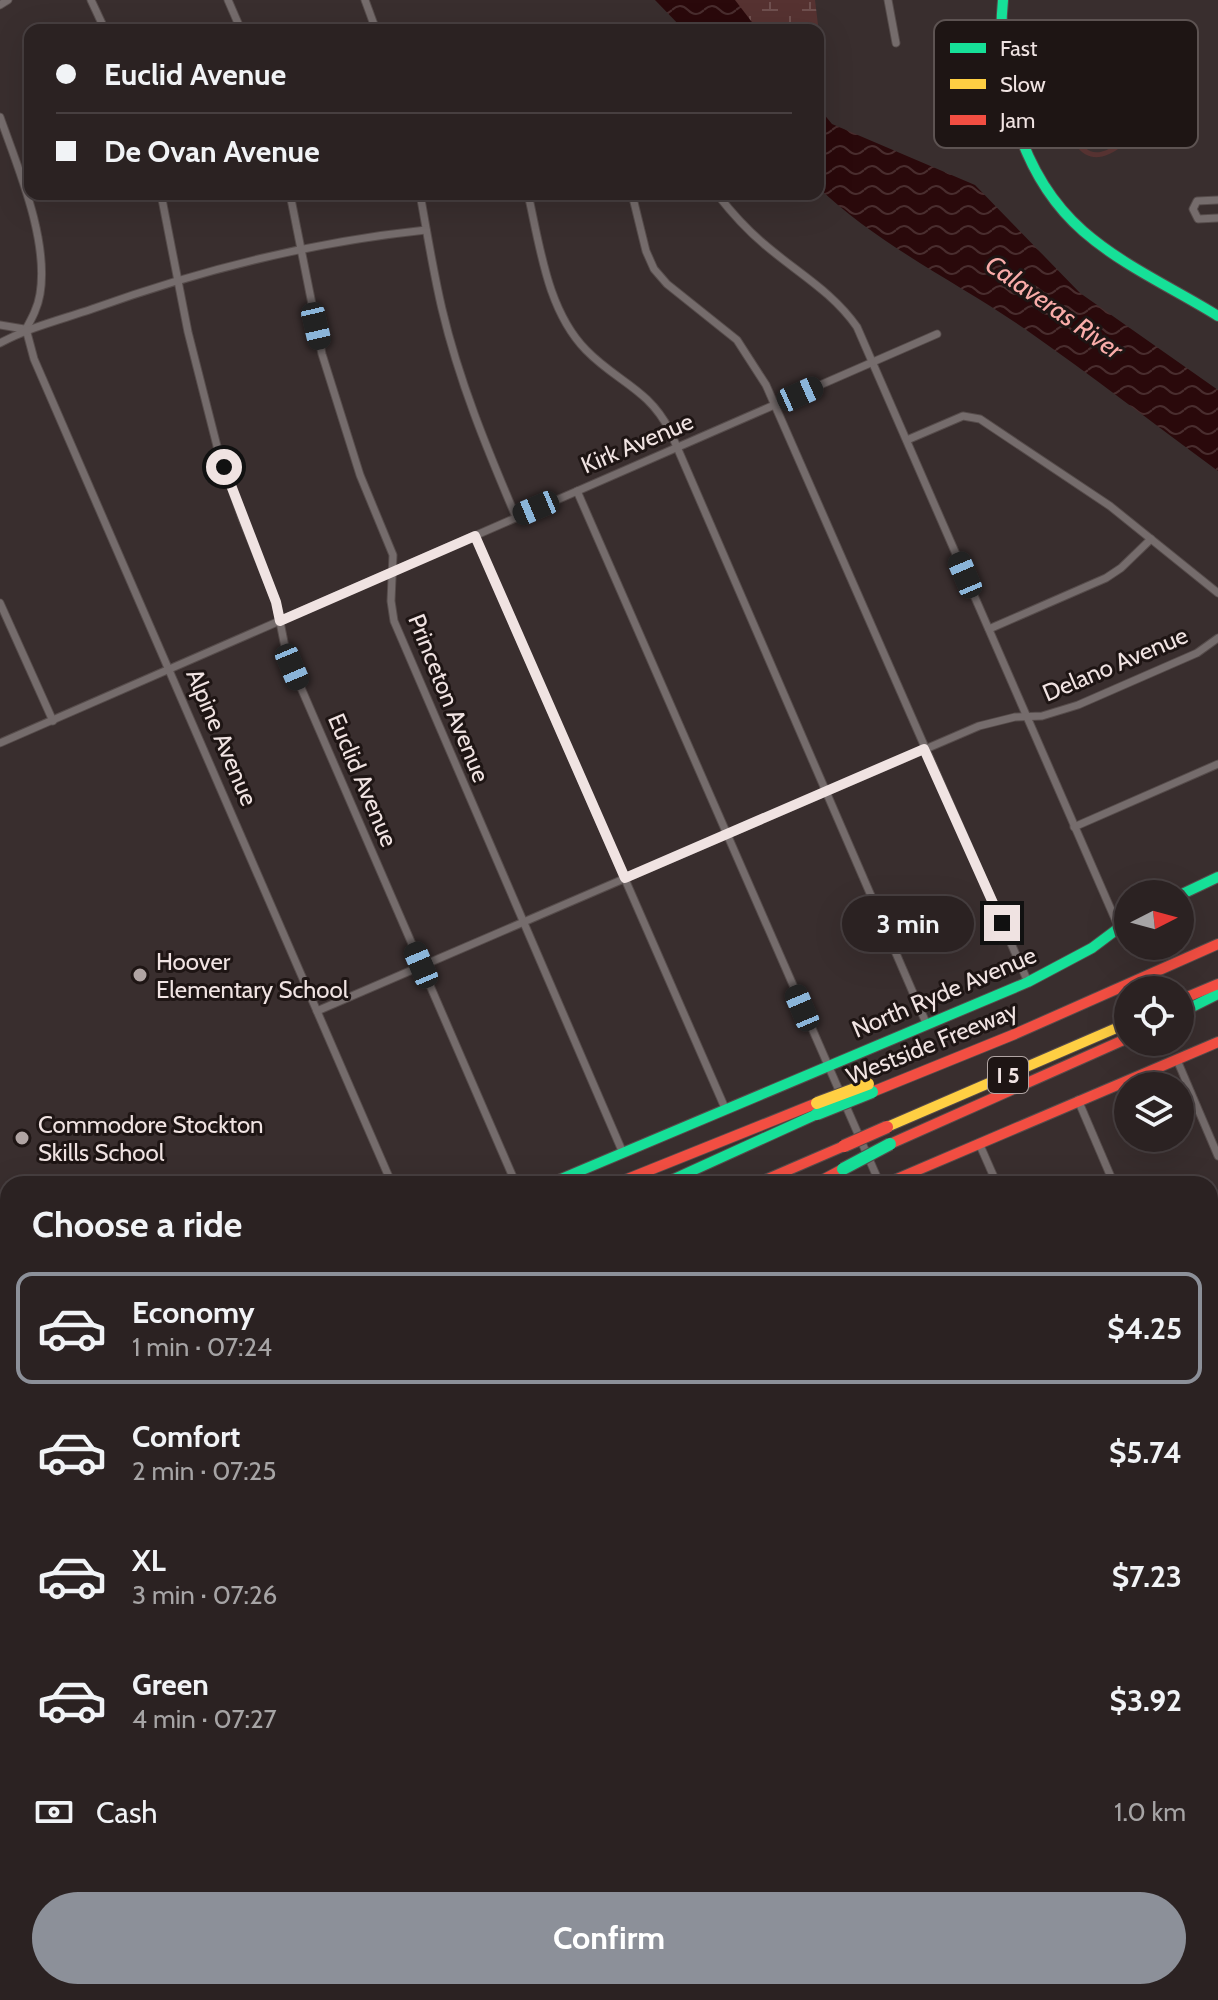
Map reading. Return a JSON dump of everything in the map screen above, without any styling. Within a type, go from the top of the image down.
[{"type":"main road","points":[[1002,20],[1003,0]]},
{"type":"main road","points":[[1029,148],[1051,194],[1082,231],[1218,316]]},
{"type":"main road","points":[[1194,888],[1218,877]]},
{"type":"main road","name":"North Ryde Avenue","points":[[568,1176],[1028,982],[1092,948],[1114,932]]},
{"type":"main road","name":"Westside Freeway","points":[[817,1108],[870,1088],[954,1049],[1015,1034],[1218,944]]},
{"type":"main road","points":[[1194,994],[1218,984]]},
{"type":"main road","points":[[1194,1006],[1218,994]]},
{"type":"main road","name":"I 5","points":[[775,1176],[1114,1029]]},
{"type":"main road","points":[[902,1176],[1218,1042]]},
{"type":"main road","points":[[830,1176],[890,1144],[1114,1044]]},
{"type":"main road","points":[[636,1176],[817,1108]]},
{"type":"main road","points":[[679,1176],[817,1108]]},
{"type":"street","points":[[0,5],[8,0]]},
{"type":"street","points":[[91,0],[102,24]]},
{"type":"street","points":[[228,0],[238,24]]},
{"type":"street","points":[[365,0],[374,24]]},
{"type":"street","points":[[888,0],[896,43]]},
{"type":"street","points":[[0,117],[24,190]]},
{"type":"street","points":[[26,329],[40,298],[41,257],[27,200]]},
{"type":"street","name":"Euclid Avenue","points":[[162,200],[198,376],[218,450],[276,602],[292,667],[513,1176]]},
{"type":"street","name":"Princeton Avenue","points":[[291,200],[322,354],[360,475],[393,555],[391,601],[400,640],[623,1153]]},
{"type":"street","points":[[421,200],[442,310],[457,364],[516,517]]},
{"type":"street","points":[[529,200],[549,281],[568,327],[604,367],[653,403],[677,448],[927,1025]]},
{"type":"street","points":[[633,200],[646,251],[654,269],[676,292],[737,340],[753,362],[775,405],[1028,982]]},
{"type":"street","points":[[722,200],[741,224],[764,245],[833,298],[857,327],[1074,827],[1114,905]]},
{"type":"street","points":[[1218,200],[1197,201],[1193,209],[1198,219],[1218,218]]},
{"type":"street","points":[[0,343],[26,329],[178,280],[300,249],[426,230]]},
{"type":"street","points":[[0,325],[26,329]]},
{"type":"street","name":"Alpine Avenue","points":[[26,329],[34,359],[389,1176]]},
{"type":"street","name":"Kirk Avenue","points":[[0,743],[937,334]]},
{"type":"street","points":[[907,440],[963,416],[973,417],[1073,480],[1218,593]]},
{"type":"street","points":[[577,491],[827,1065],[879,1176]]},
{"type":"street","points":[[475,536],[725,1108]]},
{"type":"street","points":[[989,629],[1106,578],[1151,539]]},
{"type":"street","points":[[0,603],[53,721]]},
{"type":"street","name":"Delano Avenue","points":[[317,1011],[979,726],[1008,718],[1042,716],[1078,705],[1197,653],[1218,638]]},
{"type":"street","points":[[1074,827],[1218,764]]},
{"type":"street","points":[[1177,1060],[1218,1156]]},
{"type":"street","points":[[1078,1100],[1111,1176]]},
{"type":"street","points":[[979,1143],[993,1176]]},
{"type":"green space","points":[[732,0],[815,0],[818,24],[750,24]]},
{"type":"green space","points":[[1079,148],[1095,152],[1120,148],[1101,157],[1083,153]]},
{"type":"water","points":[[655,0],[735,0],[753,24],[678,24]]},
{"type":"water","name":"Calaveras River","points":[[824,114],[832,124],[975,185],[1080,293],[1218,390],[1218,471],[1025,329],[918,262],[824,192]]},
{"type":"traffic: fast","points":[[1002,20],[1003,0]]},
{"type":"traffic: fast","points":[[1025,148],[1061,209],[1083,231],[1131,266],[1218,316]]},
{"type":"traffic: fast","points":[[1194,888],[1218,877]]},
{"type":"traffic: fast","points":[[568,1176],[1028,982],[1092,948],[1114,932]]},
{"type":"traffic: fast","points":[[1194,1006],[1218,994]]},
{"type":"traffic: fast","points":[[817,1114],[872,1092]]},
{"type":"traffic: fast","points":[[681,1176],[817,1114]]},
{"type":"traffic: fast","points":[[843,1169],[890,1144]]},
{"type":"traffic: slow","points":[[887,1127],[1114,1029]]},
{"type":"traffic: slow","points":[[817,1103],[868,1084]]},
{"type":"traffic: jam","points":[[872,1092],[1015,1034],[1218,944]]},
{"type":"traffic: jam","points":[[1194,994],[1218,984]]},
{"type":"traffic: jam","points":[[904,1176],[1218,1042]]},
{"type":"traffic: jam","points":[[890,1144],[1114,1044]]},
{"type":"traffic: jam","points":[[635,1176],[817,1103]]},
{"type":"traffic: jam","points":[[844,1146],[887,1127]]},
{"type":"traffic: jam","points":[[775,1176],[844,1146]]},
{"type":"traffic: jam","points":[[830,1176],[843,1169]]},
{"type":"place","name":"Hoover Elementary School","points":[[140,975]]},
{"type":"place","name":"Commodore Stockton Skills School","points":[[22,1138]]},
{"type":"route","points":[[224,467],[279,610],[280,621],[475,536],[625,878],[924,749],[1002,923]]}]
